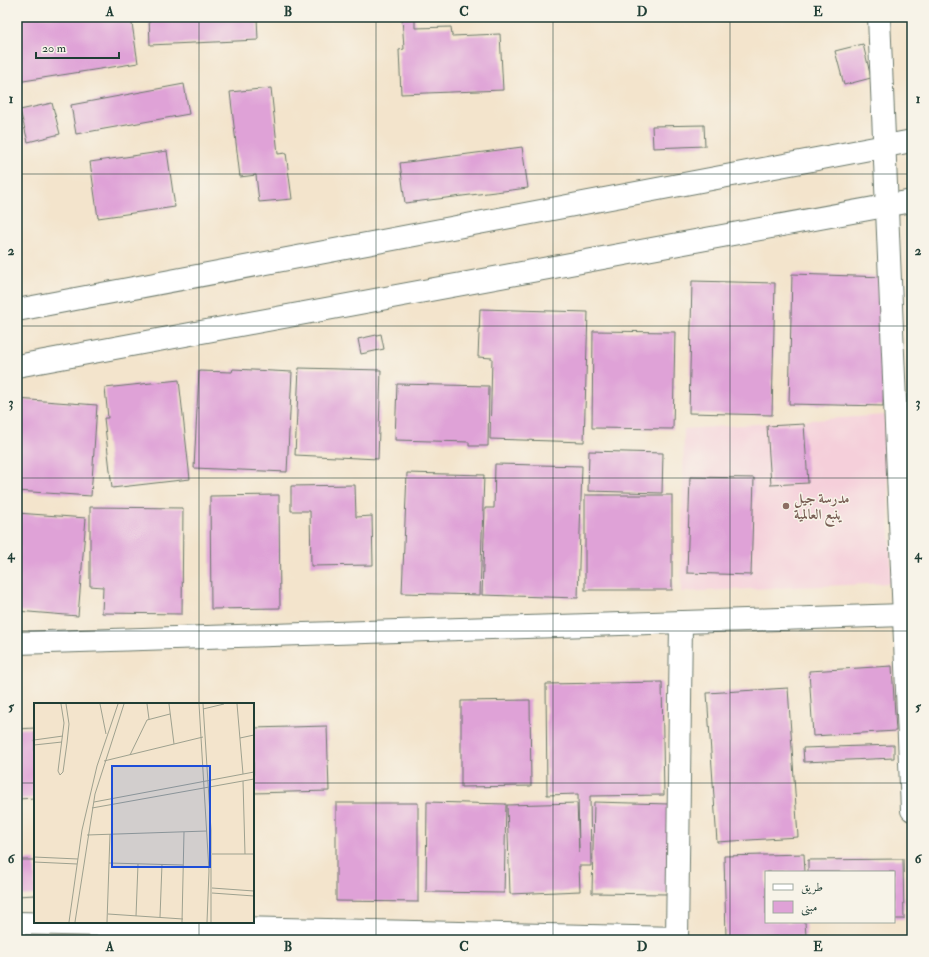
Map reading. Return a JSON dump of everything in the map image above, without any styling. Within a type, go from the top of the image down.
[{"type":"street","points":[[879,17],[912,810]]},
{"type":"street","points":[[17,310],[912,141]]},
{"type":"street","points":[[17,366],[912,201]]},
{"type":"street","points":[[17,643],[904,615]]},
{"type":"street","points":[[17,923],[250,934],[677,939],[681,622]]},
{"type":"shaded area","name":"مدرسة جيل ينبع العالمية","points":[[885,415],[892,583],[681,592],[684,429]]},
{"type":"building","points":[[17,17],[131,17],[138,63],[17,82]]},
{"type":"building","points":[[149,17],[257,17],[258,40],[150,45]]},
{"type":"building","points":[[402,17],[415,17],[415,28],[451,27],[452,36],[500,34],[503,90],[401,94],[399,50],[404,49]]},
{"type":"building","points":[[863,44],[871,78],[844,85],[835,51]]},
{"type":"building","points":[[184,84],[189,114],[76,134],[71,105]]},
{"type":"building","points":[[271,88],[278,154],[286,153],[292,199],[259,202],[256,175],[240,177],[230,92]]},
{"type":"building","points":[[52,103],[60,134],[28,142],[20,110]]},
{"type":"building","points":[[704,125],[705,146],[653,148],[652,126]]},
{"type":"building","points":[[522,147],[528,188],[405,203],[400,163]]},
{"type":"building","points":[[167,151],[175,207],[98,218],[90,162]]},
{"type":"building","points":[[792,274],[886,277],[883,406],[789,404]]},
{"type":"building","points":[[692,281],[775,283],[772,415],[689,413]]},
{"type":"building","points":[[480,309],[588,312],[584,442],[490,439],[492,358],[478,357]]},
{"type":"building","points":[[593,331],[675,332],[673,429],[592,428]]},
{"type":"building","points":[[381,334],[384,349],[361,354],[358,339]]},
{"type":"building","points":[[299,368],[381,370],[378,459],[295,455]]},
{"type":"building","points":[[233,369],[292,372],[287,472],[194,468],[199,371],[232,372]]},
{"type":"building","points":[[179,380],[190,479],[112,488],[104,418],[108,418],[105,388]]},
{"type":"building","points":[[397,384],[489,386],[488,446],[469,446],[469,442],[395,440]]},
{"type":"building","points":[[17,399],[97,405],[91,496],[17,491]]},
{"type":"building","points":[[804,424],[808,483],[771,485],[767,426]]},
{"type":"building","points":[[589,451],[663,453],[662,493],[588,491]]},
{"type":"building","points":[[495,464],[582,466],[578,598],[482,595],[485,508],[494,508]]},
{"type":"building","points":[[407,473],[484,475],[480,595],[402,593]]},
{"type":"building","points":[[690,477],[754,478],[751,575],[687,573]]},
{"type":"building","points":[[355,485],[356,517],[372,516],[373,565],[311,566],[310,511],[291,511],[291,486]]},
{"type":"building","points":[[279,495],[280,608],[211,609],[210,496]]},
{"type":"building","points":[[585,495],[672,495],[672,590],[585,590]]},
{"type":"building","points":[[90,507],[183,508],[182,614],[102,613],[103,587],[90,586]]},
{"type":"building","points":[[17,513],[86,518],[78,616],[17,611]]},
{"type":"building","points":[[892,666],[896,731],[813,736],[809,671]]},
{"type":"building","points":[[662,682],[664,795],[590,796],[591,866],[579,866],[580,891],[510,894],[507,805],[577,803],[579,853],[578,794],[547,795],[546,684]]},
{"type":"building","points":[[788,688],[798,837],[717,842],[707,693]]},
{"type":"building","points":[[530,700],[531,786],[461,787],[461,701]]},
{"type":"building","points":[[327,726],[329,791],[254,793],[254,728]]},
{"type":"building","points":[[34,728],[34,798],[17,799],[17,729]]},
{"type":"building","points":[[894,745],[894,758],[804,762],[803,748]]},
{"type":"building","points":[[427,802],[506,804],[504,893],[426,892]]},
{"type":"building","points":[[594,802],[669,804],[667,894],[592,893]]},
{"type":"building","points":[[336,803],[418,803],[418,902],[336,901]]},
{"type":"building","points":[[804,854],[805,871],[765,871],[765,923],[805,923],[806,936],[726,938],[724,856]]},
{"type":"building","points":[[903,859],[904,919],[895,919],[895,871],[808,871],[808,860]]},
{"type":"building","points":[[17,860],[34,860],[34,895],[17,896]]},
{"type":"place","name":"مدرسة جيل ينبع العالمية","points":[[786,506]]}]
